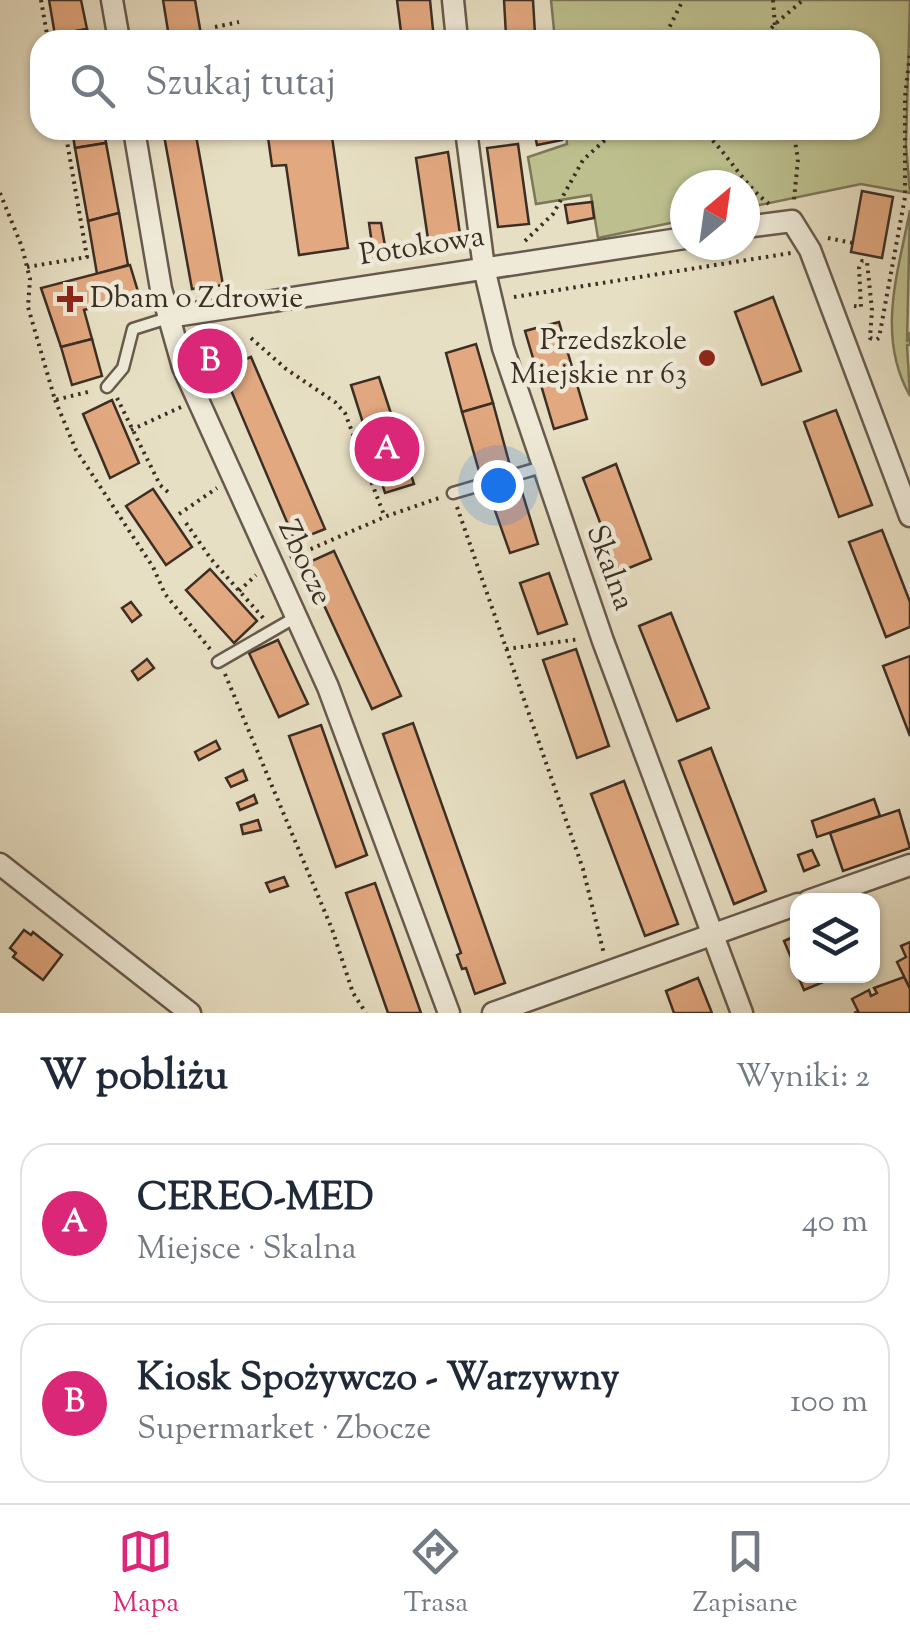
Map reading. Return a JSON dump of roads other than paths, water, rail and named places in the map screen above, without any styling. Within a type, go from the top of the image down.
[{"type":"street","points":[[112,0],[117,30]]},
{"type":"street","points":[[453,0],[456,30]]},
{"type":"street","name":"Zbocze","points":[[136,140],[161,289],[183,368],[328,687],[449,1013]]},
{"type":"street","name":"Skalna","points":[[467,140],[484,268],[503,348],[542,467],[742,1013]]},
{"type":"street","points":[[760,225],[792,222],[810,250],[910,516]]},
{"type":"street","name":"Potokowa","points":[[168,317],[670,240]]},
{"type":"street","points":[[0,864],[190,1013]]},
{"type":"street","points":[[828,893],[910,865]]},
{"type":"street","points":[[492,1013],[790,907]]},
{"type":"lane","points":[[109,385],[123,368],[133,328],[168,317]]},
{"type":"lane","points":[[452,493],[542,467]]},
{"type":"lane","points":[[218,662],[296,617]]},
{"type":"place","name":"Dbam o Zdrowie","points":[[70,299]]},
{"type":"place","name":"Przedszkole Miejskie nr 63","points":[[707,358]]},
{"type":"place","name":"Kiosk Spożywczo - Warzywny","points":[[210,361]]},
{"type":"place","name":"CEREO-MED","points":[[387,449]]}]
